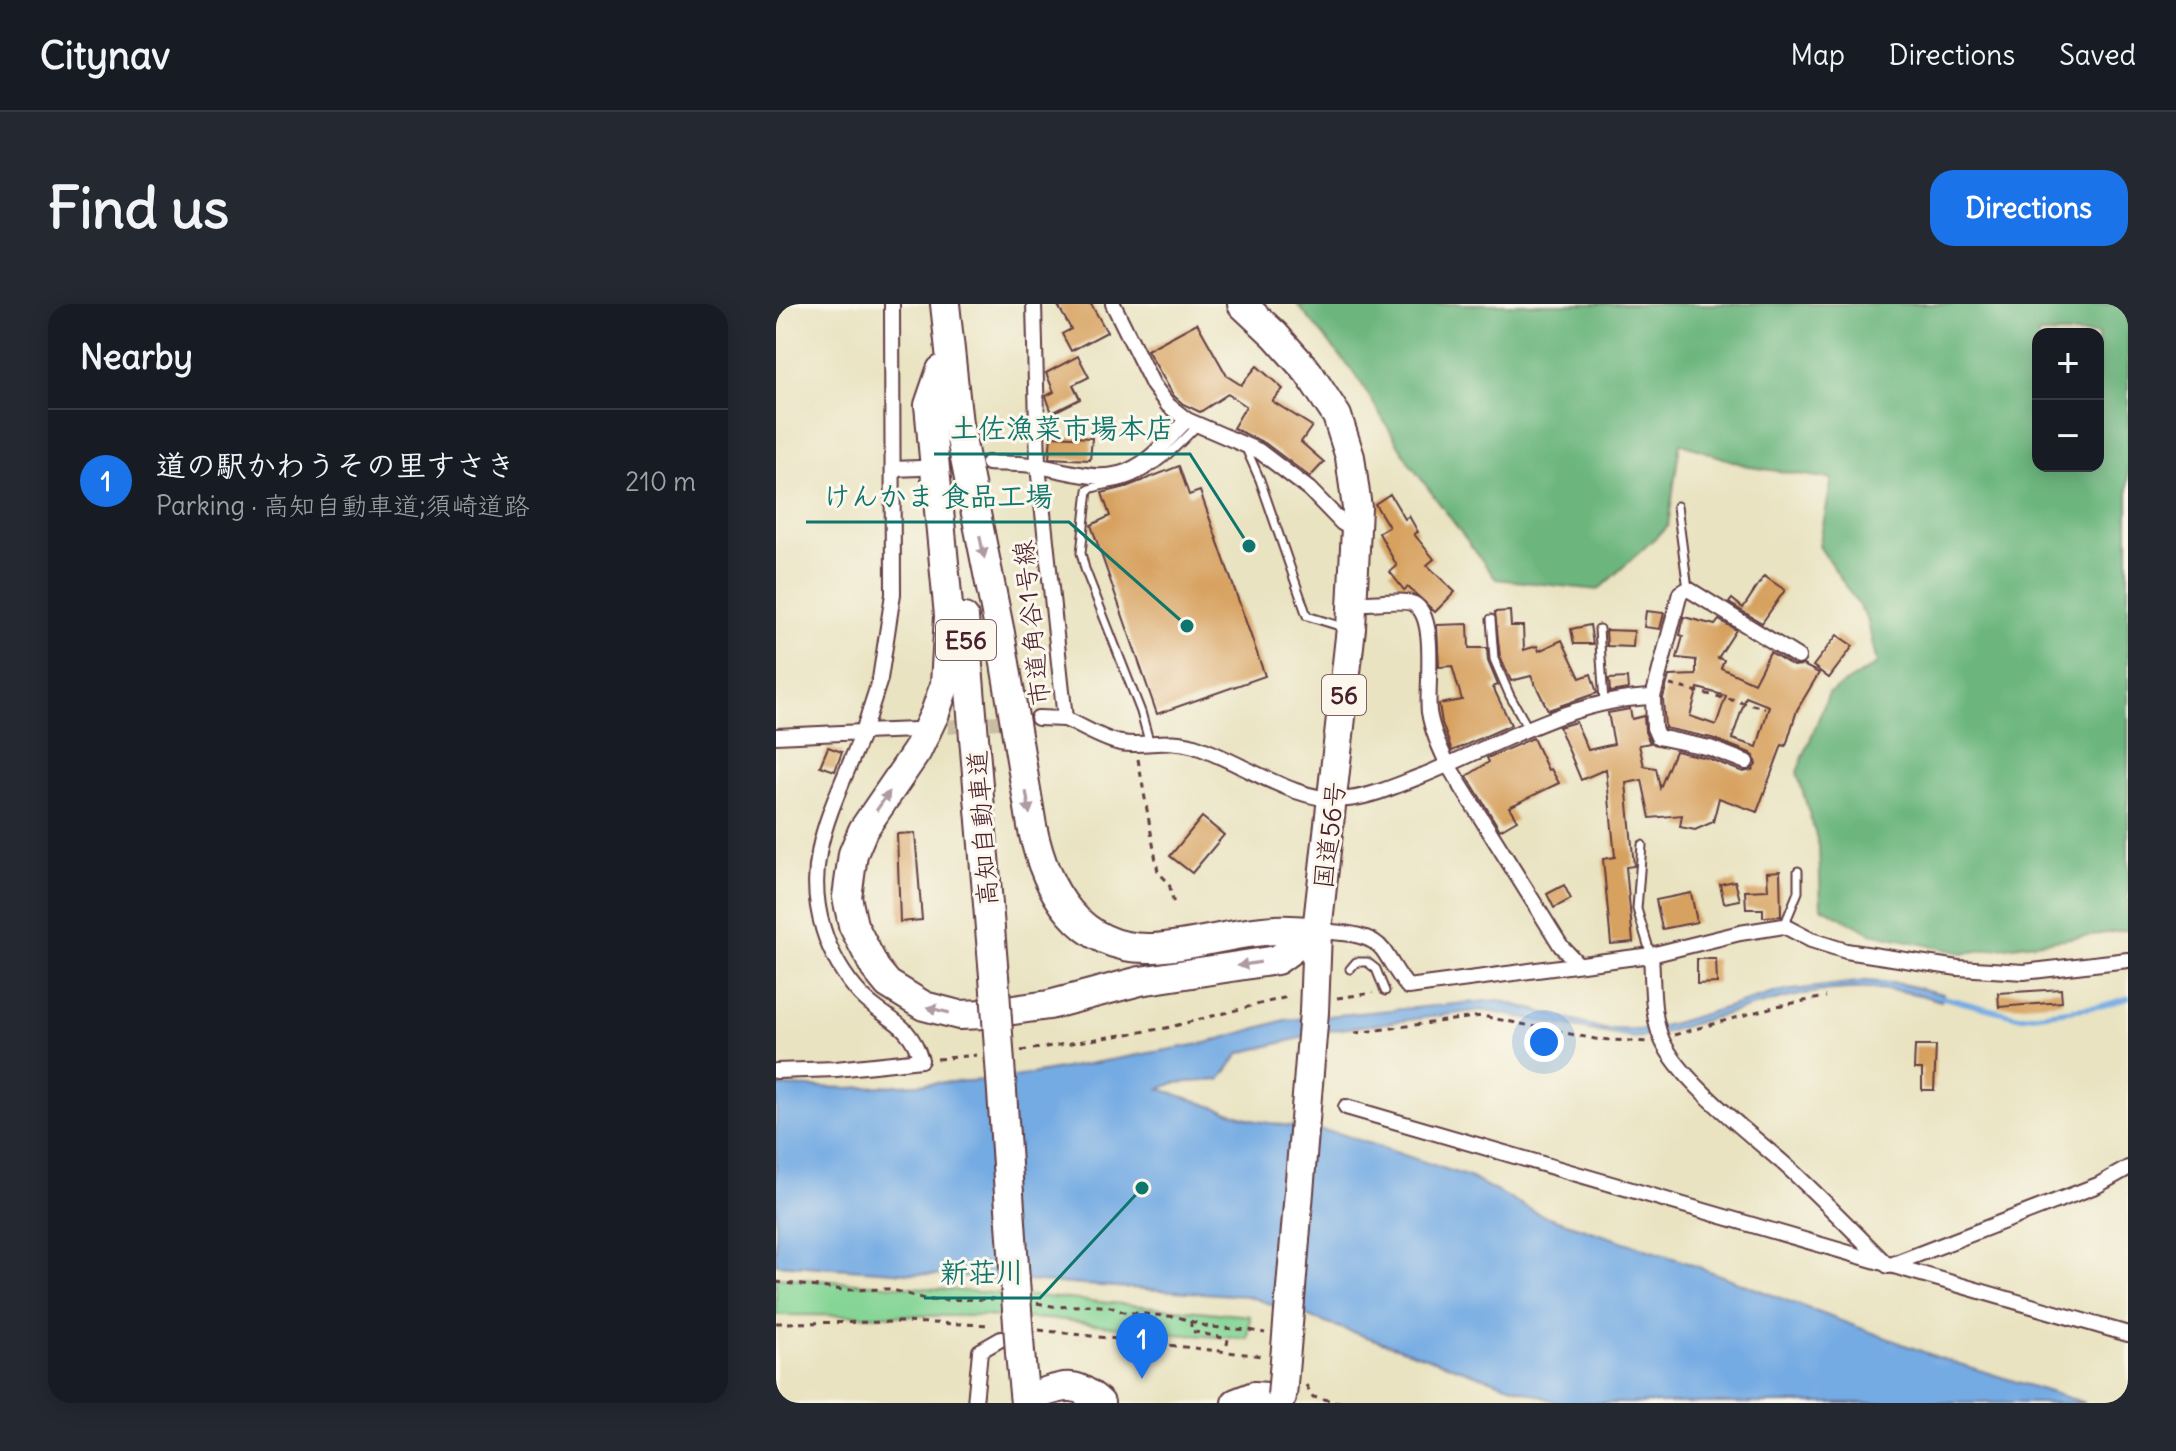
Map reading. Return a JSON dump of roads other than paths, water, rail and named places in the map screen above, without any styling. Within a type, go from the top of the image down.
[{"type":"highway","name":"高知自動車道","points":[[937,304],[975,731],[1019,1341]]},
{"type":"highway","points":[[945,304],[958,424],[1000,633],[1036,849],[1054,891],[1082,925],[1098,936],[1135,947],[1185,944],[1275,929],[1317,931]]},
{"type":"highway","name":"国道56号","points":[[1242,304],[1308,372],[1337,416],[1350,457],[1357,508],[1352,615],[1317,931],[1281,1399]]},
{"type":"highway","points":[[941,370],[929,405],[949,616],[945,684],[917,751],[863,830],[853,854],[847,897],[853,925],[875,968],[888,984],[924,1006],[959,1015],[985,1014],[1049,1005],[1140,981],[1277,960],[1317,931]]},
{"type":"highway","name":"E56","points":[[1019,1341],[1033,1398]]},
{"type":"highway","points":[[1033,1398],[1060,1387],[1078,1386],[1100,1403]]},
{"type":"highway","points":[[1236,1403],[1254,1396],[1281,1399]]},
{"type":"street","points":[[776,1071],[836,1069],[921,1060],[917,1045],[905,1028],[867,1001],[846,979],[830,950],[820,921],[817,888],[819,853],[880,679],[893,594],[892,304]]},
{"type":"street","name":"市道角谷1号線","points":[[1034,304],[1038,466],[1065,719],[1038,718]]},
{"type":"street","points":[[1113,304],[1153,385],[1168,405],[1193,422],[1259,451],[1309,489],[1342,523],[1357,532]]},
{"type":"street","points":[[988,463],[1038,466],[1085,477],[1116,475],[1135,468],[1193,422]]},
{"type":"street","points":[[893,469],[920,468]]},
{"type":"street","points":[[1746,762],[1710,748],[1658,737],[1654,728],[1653,697],[1680,593],[1688,589],[1798,657]]},
{"type":"street","points":[[1352,615],[1369,605],[1407,602],[1414,604],[1426,617],[1429,711],[1435,736],[1448,765],[1561,946],[1577,963]]},
{"type":"street","points":[[1065,719],[1120,743],[1193,745],[1263,778],[1333,799],[1350,799],[1390,788],[1528,728],[1604,702],[1653,697]]},
{"type":"street","points":[[776,736],[916,730]]},
{"type":"street","points":[[1317,931],[1359,936],[1378,944],[1408,987],[1651,955],[1740,933],[1784,926],[1811,940],[1846,951],[1958,968],[2024,972],[2128,960]]},
{"type":"street","points":[[1651,955],[1662,1040],[1675,1062],[1888,1266]]},
{"type":"street","points":[[1346,1107],[2128,1334]]},
{"type":"street","points":[[1888,1266],[2098,1185],[2128,1168]]},
{"type":"street","points":[[975,1403],[980,1351],[1019,1341]]},
{"type":"lane","points":[[1142,742],[1141,712],[1081,553],[1088,490],[1132,478],[1160,464],[1193,422]]},
{"type":"lane","points":[[1244,444],[1260,480],[1307,616],[1334,626],[1352,615]]},
{"type":"lane","points":[[1677,506],[1688,589]]},
{"type":"lane","points":[[1491,619],[1494,659],[1528,728]]},
{"type":"lane","points":[[1599,629],[1604,702]]},
{"type":"lane","points":[[1642,845],[1637,909],[1651,955]]},
{"type":"lane","points":[[1784,926],[1798,892],[1798,871]]},
{"type":"lane","points":[[1350,969],[1356,962],[1367,962],[1376,969],[1385,991]]},
{"type":"water","points":[[1866,981],[1902,984],[1943,994],[1941,1001],[1880,989],[1822,991],[1633,1038],[1482,1010],[1333,1030],[1240,1053],[1220,1080],[1174,1083],[1160,1089],[1256,1121],[1338,1133],[1469,1177],[1539,1214],[1685,1262],[1937,1357],[2085,1403],[1560,1403],[1247,1296],[776,1264],[776,1086],[849,1088],[1003,1079],[1206,1043],[1285,1020],[1498,1000],[1604,1029],[1640,1030],[1671,1024],[1777,992]]},
{"type":"waterway","points":[[1938,996],[2020,1017],[2101,1006],[2128,998]]},
{"type":"tunnel","points":[[927,729],[1038,718]]},
{"type":"place","name":"土佐漁菜市場本店","points":[[1249,546]]},
{"type":"place","name":"けんかま 食品工場","points":[[1187,626]]},
{"type":"place","name":"新荘川","points":[[1142,1188]]},
{"type":"place","name":"道の駅かわうその里すさき","points":[[1142,1379]]}]
